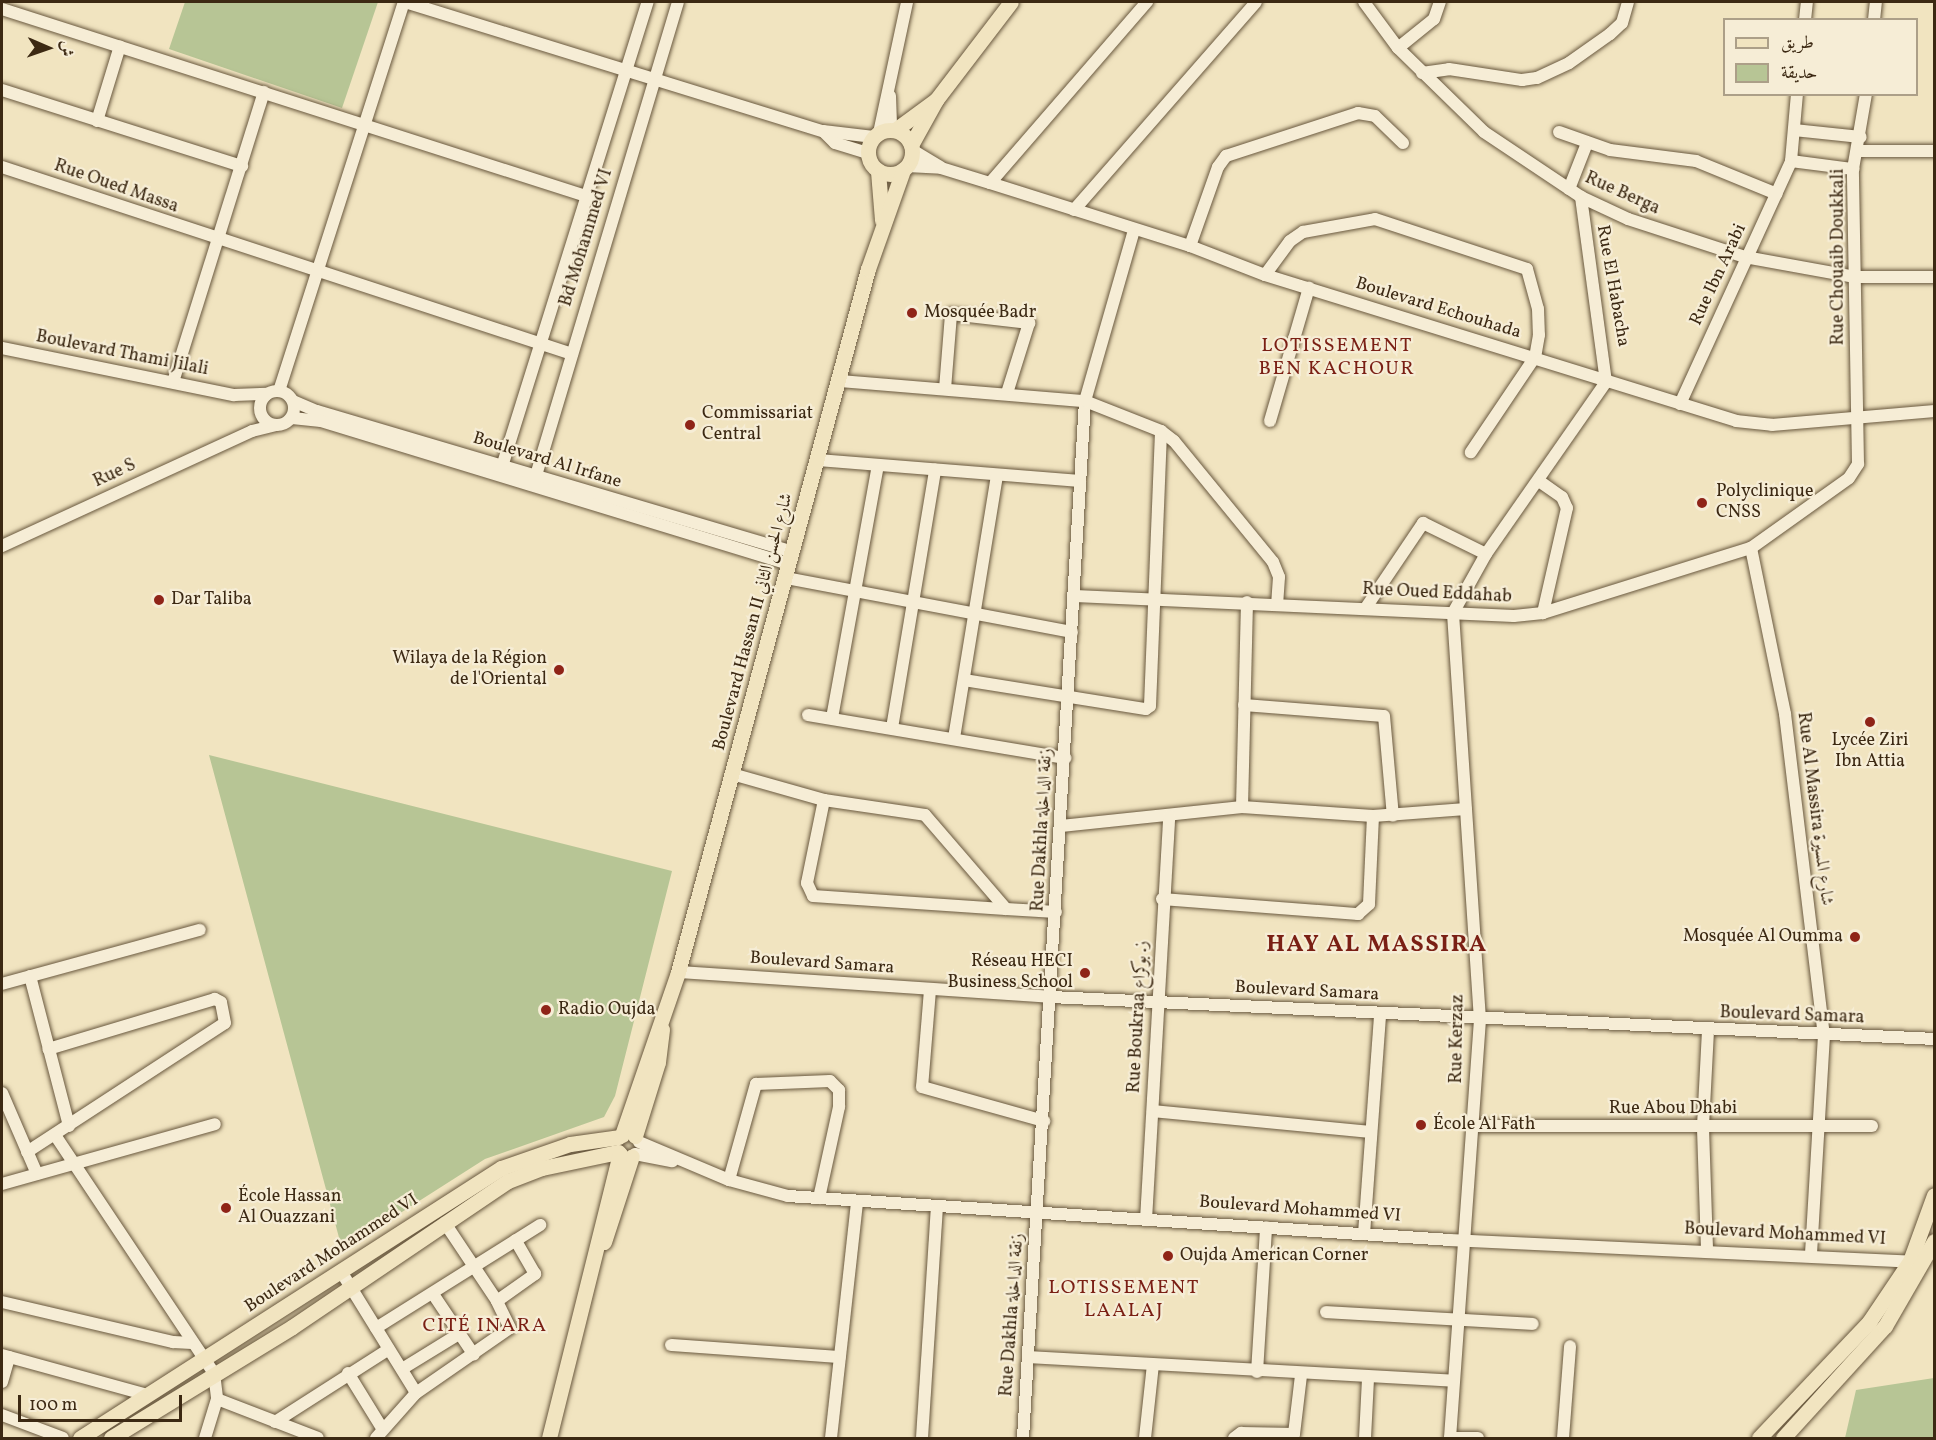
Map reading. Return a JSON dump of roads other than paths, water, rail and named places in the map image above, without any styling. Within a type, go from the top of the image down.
[{"type":"main road","points":[[936,100],[884,132],[868,153],[878,171],[892,174],[905,168],[912,147],[936,100],[1011,2]]},
{"type":"main road","points":[[884,132],[904,135],[912,147]]},
{"type":"main road","name":"Boulevard Hassan II شارع الحسن الثاني","points":[[549,1438],[597,1255],[612,1225],[627,1146],[658,1062],[662,1028],[882,226],[905,168]]},
{"type":"main road","name":"Boulevard Hassan II شارع الحسن الثاني","points":[[878,171],[882,226]]},
{"type":"main road","name":"Boulevard Mohammed VI","points":[[80,1438],[342,1273],[501,1168],[570,1144],[627,1146]]},
{"type":"main road","name":"Boulevard Mohammed VI","points":[[111,1438],[352,1288],[445,1223],[521,1175],[627,1146]]},
{"type":"main road","points":[[1759,1438],[1806,1403],[1885,1326],[1917,1262],[1935,1195]]},
{"type":"main road","points":[[1917,1262],[1935,1241]]},
{"type":"main road","points":[[1783,1438],[1806,1403]]},
{"type":"street","points":[[279,390],[316,270],[405,2],[823,131],[884,132],[890,80],[907,2]]},
{"type":"street","name":"Bd Mohammed VI","points":[[501,471],[589,197],[648,2]]},
{"type":"street","name":"Bd Mohammed VI","points":[[534,481],[678,2]]},
{"type":"street","points":[[990,183],[1147,2]]},
{"type":"street","points":[[1074,210],[1256,2]]},
{"type":"street","name":"Rue Berga","points":[[1364,2],[1398,48],[1484,132],[1581,197],[1638,222],[1745,257],[1855,277],[1935,277]]},
{"type":"street","points":[[1398,48],[1434,19],[1440,2]]},
{"type":"street","points":[[1422,73],[1449,69],[1522,80],[1537,78],[1569,63],[1610,34],[1622,23],[1628,2]]},
{"type":"street","points":[[1806,18],[1807,2]]},
{"type":"street","points":[[1874,18],[1876,2]]},
{"type":"street","points":[[2,9],[365,122],[589,197]]},
{"type":"street","points":[[97,121],[120,46]]},
{"type":"street","points":[[2,90],[242,166]]},
{"type":"street","points":[[173,382],[264,92]]},
{"type":"street","name":"Rue Ibn Arabi","points":[[1680,404],[1745,257],[1791,162],[1797,96]]},
{"type":"street","name":"Rue Chouaib Doukkali","points":[[1860,420],[1853,169],[1859,151],[1866,96]]},
{"type":"street","points":[[1190,246],[1218,167],[1226,156],[1358,113],[1375,116],[1402,143]]},
{"type":"street","points":[[1794,130],[1861,137]]},
{"type":"street","points":[[823,131],[835,143],[868,153]]},
{"type":"street","points":[[1559,132],[1587,143],[1696,161],[1777,194]]},
{"type":"street","points":[[1569,189],[1587,143]]},
{"type":"street","name":"Boulevard Echouhada","points":[[912,147],[940,168]]},
{"type":"street","points":[[1859,151],[1935,151]]},
{"type":"street","points":[[1791,162],[1853,169]]},
{"type":"street","name":"Rue Oued Massa","points":[[2,167],[572,354]]},
{"type":"street","name":"Boulevard Echouhada","points":[[905,168],[940,168],[990,183],[1190,246],[1265,275],[1535,357],[1606,382],[1752,424],[1860,420],[1935,411]]},
{"type":"street","name":"Rue El Habacha","points":[[1581,197],[1606,382]]},
{"type":"street","points":[[1265,275],[1290,241],[1303,232],[1375,219],[1388,221],[1527,269],[1538,309],[1539,335],[1535,357],[1471,452]]},
{"type":"street","name":"Rue Dakhla زنقة الداخلة","points":[[1023,1438],[1044,1120],[1085,401],[1134,230]]},
{"type":"street","points":[[1270,421],[1309,288]]},
{"type":"street","points":[[945,389],[951,314],[1029,323],[1007,393]]},
{"type":"street","name":"Boulevard Thami Jilali","points":[[2,348],[234,395]]},
{"type":"street","points":[[840,381],[1085,401],[1161,431],[1174,441],[1273,562],[1279,577],[1278,603]]},
{"type":"street","points":[[1453,613],[1486,554],[1606,382]]},
{"type":"street","points":[[234,395],[267,394],[279,390]]},
{"type":"street","points":[[234,395],[260,410],[267,422],[276,425],[292,418],[293,401],[279,390]]},
{"type":"street","points":[[245,435],[267,394]]},
{"type":"street","name":"Boulevard Al Irfane","points":[[293,401],[316,411],[790,565],[855,591],[1072,632]]},
{"type":"street","name":"Boulevard Al Irfane","points":[[292,418],[314,419],[501,471]]},
{"type":"street","name":"Rue Oued Eddahab","points":[[1075,596],[1278,603],[1493,616],[1543,613],[1751,548],[1849,478],[1858,464],[1860,420]]},
{"type":"street","name":"Rue S","points":[[2,546],[245,435],[276,425]]},
{"type":"street","points":[[964,680],[1069,694],[1149,708],[1161,431]]},
{"type":"street","points":[[818,460],[1080,481]]},
{"type":"street","points":[[832,718],[878,466]]},
{"type":"street","points":[[892,728],[915,603],[935,470]]},
{"type":"street","points":[[954,738],[997,476]]},
{"type":"street","points":[[1539,481],[1562,497],[1567,508],[1543,613]]},
{"type":"street","points":[[1365,609],[1423,523],[1486,554]]},
{"type":"street","name":"Rue Al Massira شارع المسيرة","points":[[1751,548],[1785,714],[1824,1035],[1811,1255]]},
{"type":"street","points":[[1242,807],[1247,602]]},
{"type":"street","name":"Rue Kerzaz","points":[[1453,613],[1480,1020],[1452,1381],[1450,1438],[1478,1438]]},
{"type":"street","points":[[1244,705],[1384,716],[1393,816]]},
{"type":"street","points":[[808,715],[1065,758]]},
{"type":"street","points":[[732,774],[824,800],[925,815],[1006,909]]},
{"type":"street","points":[[824,800],[807,884],[813,896],[1056,912]]},
{"type":"street","points":[[1061,826],[1242,807],[1373,816],[1466,809]]},
{"type":"street","name":"Rue Boukraa ز. بوكراع","points":[[1146,1220],[1168,816]]},
{"type":"street","points":[[1162,899],[1358,914],[1369,904],[1373,816]]},
{"type":"street","points":[[2,984],[200,930]]},
{"type":"street","name":"Boulevard Samara","points":[[678,972],[930,990],[1480,1020],[1935,1039]]},
{"type":"street","points":[[30,976],[69,1126]]},
{"type":"street","points":[[930,990],[922,1087],[1044,1120]]},
{"type":"street","points":[[27,1152],[224,1027],[221,1002],[215,999],[48,1049]]},
{"type":"street","points":[[1364,1234],[1380,1014]]},
{"type":"street","points":[[1707,1250],[1703,1126],[1708,1031]]},
{"type":"street","points":[[729,1180],[756,1084],[830,1081],[838,1090],[839,1107],[819,1198]]},
{"type":"street","points":[[2,1093],[37,1174]]},
{"type":"street","points":[[1153,1111],[1370,1132]]},
{"type":"street","points":[[2,1184],[215,1124]]},
{"type":"street","name":"Rue Abou Dhabi","points":[[1473,1126],[1818,1128],[1872,1126]]},
{"type":"street","points":[[55,1135],[214,1373],[217,1399],[205,1438]]},
{"type":"street","name":"Boulevard Mohammed VI","points":[[627,1146],[773,1193],[819,1198],[1464,1240],[1811,1255],[1917,1262]]},
{"type":"street","points":[[831,1438],[857,1201]]},
{"type":"street","points":[[922,1438],[937,1206]]},
{"type":"street","points":[[348,1373],[379,1433],[416,1393],[510,1328],[497,1301],[445,1223]]},
{"type":"street","points":[[376,1328],[434,1294],[540,1225]]},
{"type":"street","points":[[1257,1372],[1266,1227]]},
{"type":"street","points":[[497,1301],[535,1274],[515,1240]]},
{"type":"street","points":[[342,1273],[416,1393]]},
{"type":"street","points":[[434,1294],[474,1355]]},
{"type":"street","points":[[2,1302],[192,1343]]},
{"type":"street","points":[[1326,1312],[1533,1324]]},
{"type":"street","points":[[402,1369],[459,1334]]},
{"type":"street","points":[[671,1345],[840,1356]]},
{"type":"street","points":[[1563,1438],[1570,1346]]},
{"type":"street","points":[[275,1422],[348,1373],[389,1349]]},
{"type":"street","points":[[2,1382],[5,1356],[147,1395]]},
{"type":"street","points":[[1029,1357],[1301,1375],[1452,1381]]},
{"type":"street","points":[[1145,1438],[1153,1364]]},
{"type":"street","points":[[1234,1438],[1241,1433],[1294,1434],[1301,1375]]},
{"type":"street","points":[[1365,1438],[1368,1378]]},
{"type":"street","points":[[217,1399],[318,1438]]},
{"type":"street","points":[[2,1415],[63,1438]]},
{"type":"place","name":"Mosquée Badr","points":[[912,313]]},
{"type":"place","name":"Commissariat Central","points":[[690,425]]},
{"type":"place","name":"Polyclinique CNSS","points":[[1702,503]]},
{"type":"place","name":"Dar Taliba","points":[[159,600]]},
{"type":"place","name":"Wilaya de la Région de l'Oriental","points":[[559,670]]},
{"type":"place","name":"Lycée Ziri Ibn Attia","points":[[1870,722]]},
{"type":"place","name":"Mosquée Al Oumma","points":[[1855,937]]},
{"type":"place","name":"Réseau HECI Business School","points":[[1085,973]]},
{"type":"place","name":"Radio Oujda","points":[[546,1010]]},
{"type":"place","name":"École Al Fath","points":[[1421,1125]]},
{"type":"place","name":"École Hassan Al Ouazzani","points":[[226,1208]]},
{"type":"place","name":"Oujda American Corner","points":[[1168,1256]]},
{"type":"district","name":"LOTISSEMENT BEN KACHOUR","points":[[1337,358]]},
{"type":"district","name":"HAY AL MASSIRA","points":[[1377,946]]},
{"type":"district","name":"LOTISSEMENT LAALAJ","points":[[1124,1300]]},
{"type":"district","name":"CITÉ INARA","points":[[485,1326]]}]
